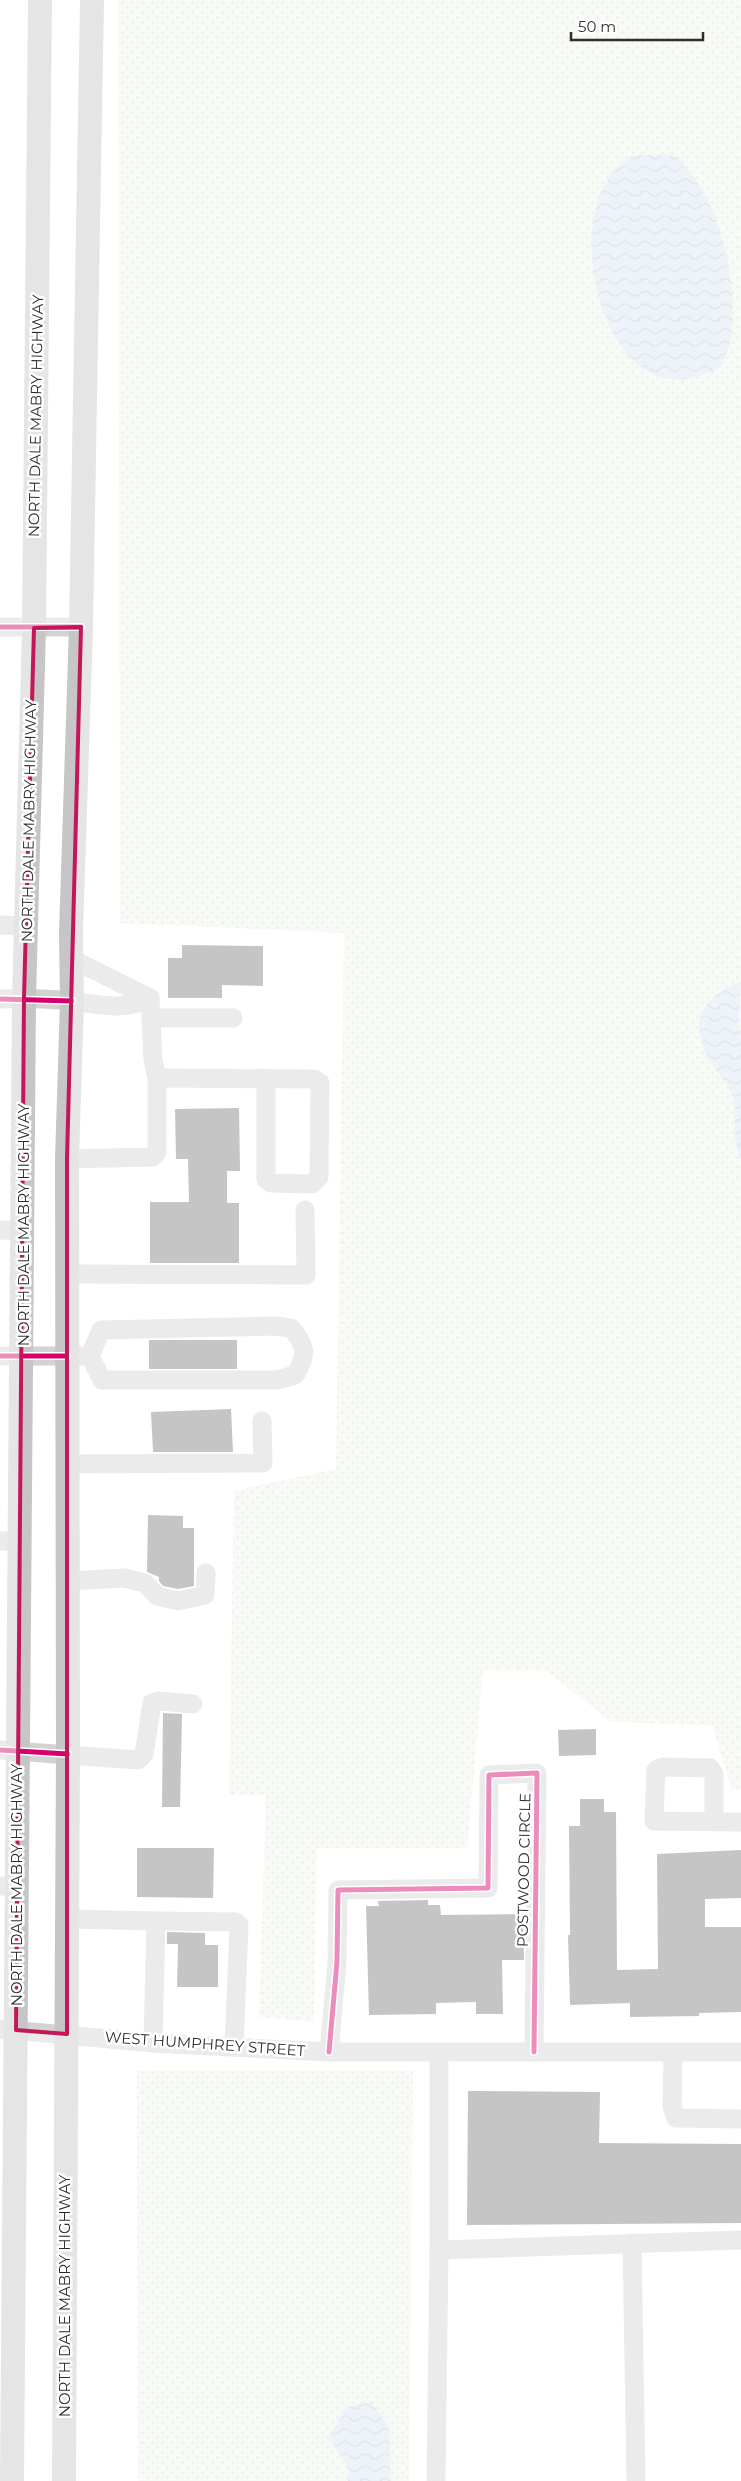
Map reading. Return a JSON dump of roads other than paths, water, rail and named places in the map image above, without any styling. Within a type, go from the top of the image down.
[{"type":"main road","name":"NORTH DALE MABRY HIGHWAY","points":[[12,2481],[6,2406],[11,1356],[24,1231],[24,998],[34,628],[40,0]]},
{"type":"main road","points":[[81,627],[92,0]]},
{"type":"main road","name":"NORTH DALE MABRY HIGHWAY","points":[[64,2481],[68,1464],[79,1356],[67,1274],[67,1159],[72,1001],[71,933],[81,627]]},
{"type":"street","points":[[0,627],[81,627]]},
{"type":"street","points":[[0,925],[26,926]]},
{"type":"street","points":[[72,959],[150,998]]},
{"type":"street","points":[[0,999],[24,998],[72,1001],[97,1006],[134,1006],[150,998]]},
{"type":"street","points":[[67,1159],[153,1157],[157,1152],[157,1078],[153,1060],[150,998]]},
{"type":"street","points":[[151,1018],[233,1018]]},
{"type":"street","points":[[157,1078],[316,1079],[320,1083],[319,1177],[312,1184],[271,1184],[266,1179],[266,1079]]},
{"type":"street","points":[[67,1274],[306,1275],[304,1210]]},
{"type":"street","points":[[0,1230],[24,1231]]},
{"type":"street","points":[[11,1356],[79,1356],[102,1380],[277,1380],[296,1375],[304,1362],[302,1341],[291,1328],[274,1326],[101,1330],[79,1356]]},
{"type":"street","points":[[68,1464],[263,1463],[262,1421]]},
{"type":"street","points":[[68,1581],[124,1578],[144,1583],[157,1596],[178,1601],[204,1594],[206,1573]]},
{"type":"street","points":[[9,1750],[138,1760],[144,1754],[152,1704],[160,1701],[193,1704]]},
{"type":"street","points":[[714,1822],[714,1774],[710,1768],[662,1767],[656,1770],[654,1822],[714,1822],[741,1822]]},
{"type":"street","name":"POSTWOOD CIRCLE","points":[[329,2052],[337,1962],[338,1890],[488,1888],[489,1775],[537,1773],[534,2052]]},
{"type":"street","points":[[67,1919],[236,1922],[239,1925],[234,2047]]},
{"type":"street","points":[[153,2042],[156,1921]]},
{"type":"street","name":"WEST HUMPHREY STREET","points":[[8,2030],[153,2042],[329,2052],[741,2052]]},
{"type":"street","points":[[436,2481],[439,2052]]},
{"type":"street","points":[[674,2052],[672,2106],[676,2118],[741,2119]]},
{"type":"street","points":[[439,2250],[741,2240]]},
{"type":"street","points":[[632,2243],[636,2481]]},
{"type":"water","points":[[633,156],[674,156],[691,173],[705,194],[716,218],[730,271],[732,298],[732,324],[729,347],[720,368],[682,380],[669,379],[642,368],[620,345],[604,314],[595,279],[592,242],[596,207],[608,178]]},
{"type":"water","points":[[741,982],[739,1022],[741,1032],[741,1159],[735,1140],[735,1108],[732,1093],[705,1051],[699,1026],[701,1015],[706,1005],[726,989]]},
{"type":"water","points":[[371,2402],[389,2427],[391,2481],[348,2481],[348,2467],[328,2438],[347,2407]]}]
